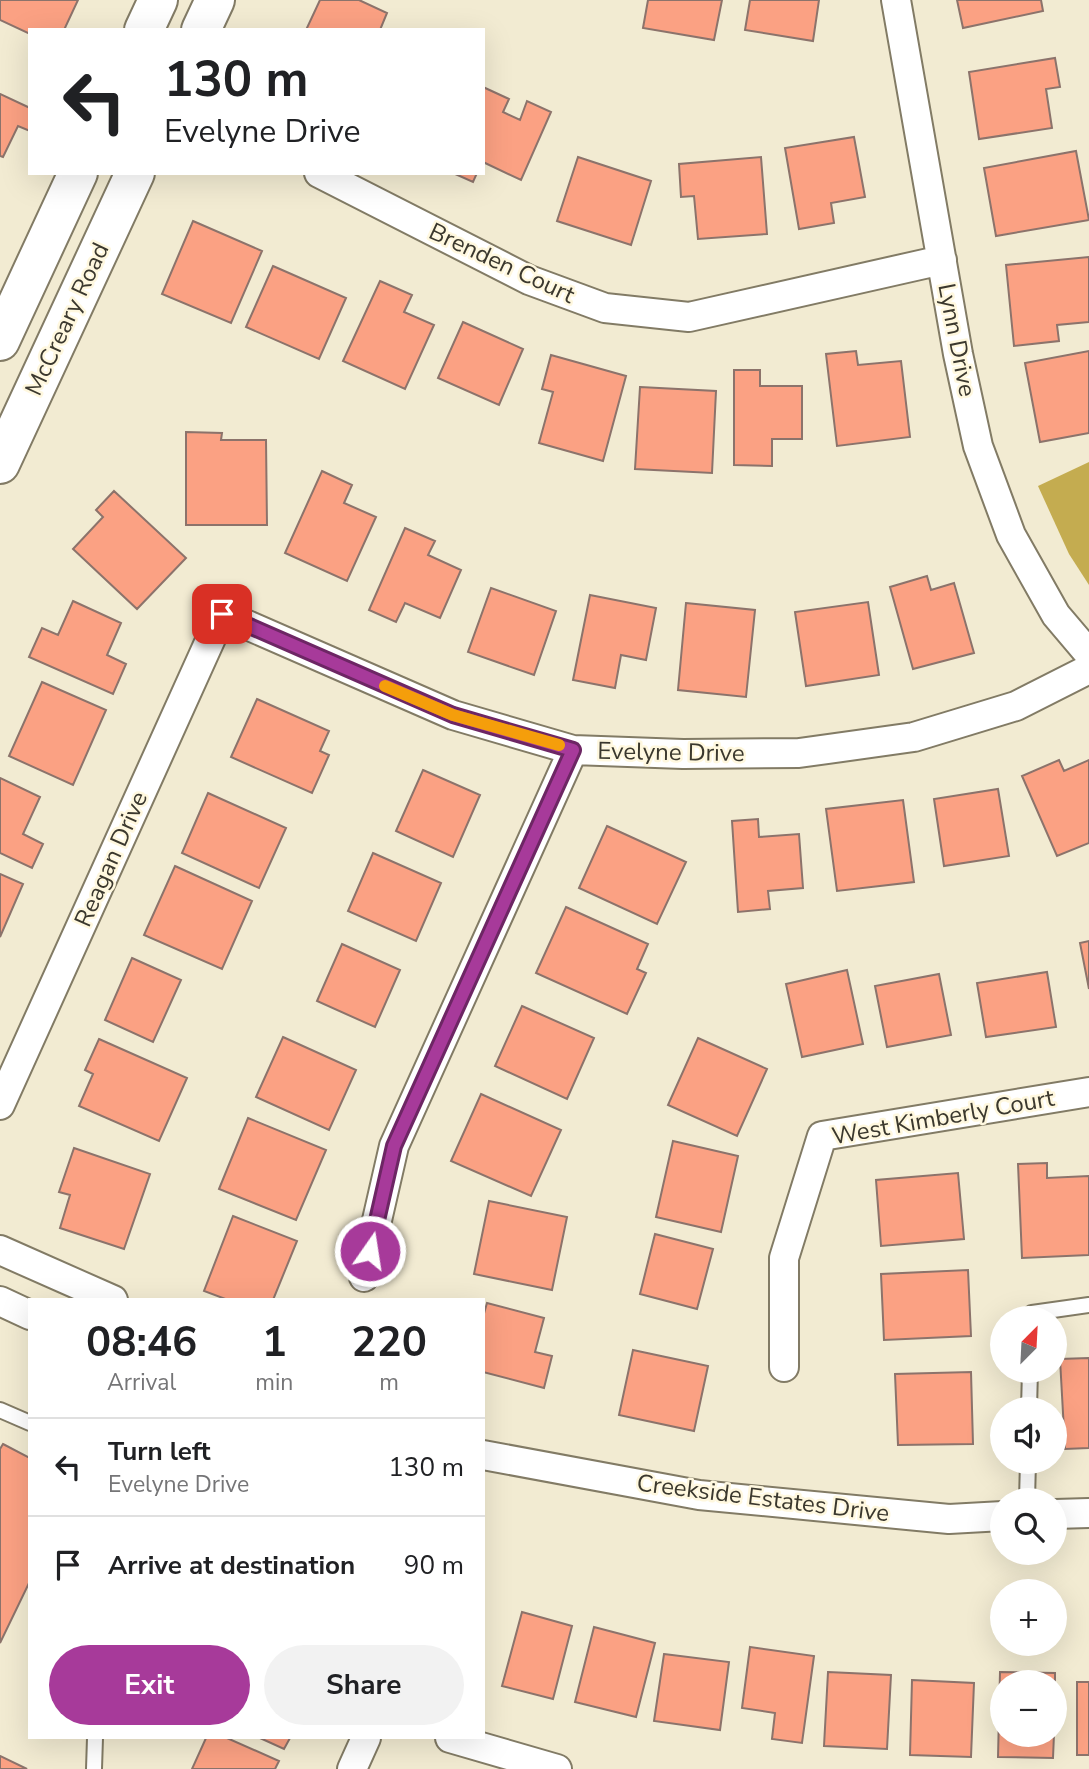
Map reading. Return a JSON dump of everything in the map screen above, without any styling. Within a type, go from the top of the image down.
[{"type":"main road","points":[[145,28],[158,0]]},
{"type":"main road","points":[[202,28],[215,0]]},
{"type":"main road","points":[[0,341],[77,175]]},
{"type":"main road","name":"McCreary Road","points":[[0,464],[134,175]]},
{"type":"street","name":"Lynn Drive","points":[[896,0],[958,354],[978,446],[1010,535],[1056,615],[1089,654]]},
{"type":"street","name":"Brenden Court","points":[[322,175],[528,281],[605,308],[689,317],[942,260]]},
{"type":"street","name":"Evelyne Drive","points":[[222,614],[453,715],[573,750],[683,754],[799,753],[914,737],[1016,706],[1089,669]]},
{"type":"street","name":"Reagan Drive","points":[[0,1105],[222,614]]},
{"type":"street","points":[[364,1277],[394,1146],[573,750]]},
{"type":"street","name":"West Kimberly Court","points":[[785,1367],[784,1258],[822,1136],[1089,1092]]},
{"type":"street","points":[[0,1250],[108,1298]]},
{"type":"street","points":[[0,1301],[28,1314]]},
{"type":"street","name":"Creekside Estates Drive","points":[[485,1456],[699,1495],[949,1519],[990,1517]]},
{"type":"street","points":[[1067,1514],[1089,1513]]},
{"type":"street","points":[[352,1769],[366,1739]]},
{"type":"street","points":[[453,1739],[557,1769]]},
{"type":"lane","points":[[1068,1308],[1089,1305]]},
{"type":"lane","points":[[0,1410],[28,1422]]},
{"type":"lane","points":[[94,1769],[95,1739]]},
{"type":"shaded area","points":[[1089,462],[1089,585],[1069,554],[1038,486]]},
{"type":"building","points":[[0,0],[78,0],[65,28],[28,28],[28,33],[0,20]]},
{"type":"building","points":[[320,0],[359,0],[387,13],[381,28],[307,28]]},
{"type":"building","points":[[648,0],[722,0],[714,40],[643,28]]},
{"type":"building","points":[[750,0],[819,0],[813,41],[745,30]]},
{"type":"building","points":[[957,0],[1041,0],[1043,11],[963,28]]},
{"type":"building","points":[[1055,58],[1060,87],[1046,89],[1052,128],[979,139],[969,72]]},
{"type":"building","points":[[485,88],[509,99],[503,112],[520,120],[527,101],[551,112],[521,180],[485,163]]},
{"type":"building","points":[[0,94],[28,107],[28,130],[18,126],[3,157],[0,156]]},
{"type":"building","points":[[854,137],[865,197],[831,203],[834,223],[799,229],[785,148]]},
{"type":"building","points":[[1076,151],[1089,220],[996,236],[984,168]]},
{"type":"building","points":[[578,157],[651,181],[631,245],[557,221]]},
{"type":"building","points":[[761,157],[767,234],[698,239],[694,196],[681,197],[679,164]]},
{"type":"building","points":[[457,175],[476,175],[473,182]]},
{"type":"building","points":[[193,221],[262,251],[231,323],[162,294]]},
{"type":"building","points":[[1089,257],[1089,322],[1057,325],[1059,341],[1014,346],[1006,265]]},
{"type":"building","points":[[273,266],[346,298],[319,359],[246,327]]},
{"type":"building","points":[[380,281],[412,295],[404,312],[434,325],[405,389],[343,361]]},
{"type":"building","points":[[463,322],[523,349],[499,405],[438,378]]},
{"type":"building","points":[[856,351],[858,365],[901,361],[910,437],[837,446],[826,354]]},
{"type":"building","points":[[1089,351],[1089,433],[1040,442],[1025,363]]},
{"type":"building","points":[[551,355],[626,376],[603,461],[539,443],[553,392],[542,389]]},
{"type":"building","points":[[734,370],[760,370],[760,386],[802,386],[802,439],[772,439],[772,466],[734,465]]},
{"type":"building","points":[[640,387],[716,391],[712,473],[635,469]]},
{"type":"building","points":[[186,432],[222,433],[221,440],[266,440],[267,525],[186,525]]},
{"type":"building","points":[[322,471],[352,485],[344,503],[376,517],[347,581],[285,553]]},
{"type":"building","points":[[114,491],[186,558],[137,609],[73,549],[103,517],[96,510]]},
{"type":"building","points":[[405,528],[435,541],[428,555],[461,570],[440,618],[405,603],[396,622],[369,610]]},
{"type":"building","points":[[927,576],[931,590],[954,583],[974,653],[913,669],[890,587]]},
{"type":"building","points":[[491,588],[556,611],[534,675],[468,652]]},
{"type":"building","points":[[590,595],[656,608],[646,660],[621,655],[615,688],[573,680]]},
{"type":"building","points":[[73,601],[121,623],[107,655],[126,664],[113,694],[29,657],[42,628],[58,635]]},
{"type":"building","points":[[868,602],[879,675],[806,686],[795,612]]},
{"type":"building","points":[[686,603],[755,610],[746,697],[678,690]]},
{"type":"building","points":[[42,682],[106,710],[73,785],[9,756]]},
{"type":"building","points":[[257,699],[329,731],[320,751],[329,755],[312,793],[231,757]]},
{"type":"building","points":[[1059,760],[1064,771],[1089,760],[1089,843],[1057,856],[1022,776]]},
{"type":"building","points":[[423,770],[480,795],[453,857],[396,831]]},
{"type":"building","points":[[0,778],[40,797],[23,834],[43,844],[32,868],[0,853]]},
{"type":"building","points":[[998,789],[1009,856],[944,866],[934,799]]},
{"type":"building","points":[[208,793],[286,828],[259,888],[182,853]]},
{"type":"building","points":[[903,800],[914,882],[837,891],[826,809]]},
{"type":"building","points":[[758,819],[759,837],[799,834],[803,888],[768,891],[770,909],[738,912],[732,821]]},
{"type":"building","points":[[607,826],[686,862],[657,924],[579,888]]},
{"type":"building","points":[[373,853],[441,883],[416,941],[348,911]]},
{"type":"building","points":[[175,866],[252,901],[222,969],[144,935]]},
{"type":"building","points":[[0,874],[23,884],[0,937]]},
{"type":"building","points":[[566,907],[648,944],[637,969],[646,973],[627,1014],[536,973]]},
{"type":"building","points":[[1089,941],[1089,989],[1080,943]]},
{"type":"building","points":[[342,944],[400,970],[375,1027],[317,1001]]},
{"type":"building","points":[[132,958],[181,980],[153,1042],[105,1020]]},
{"type":"building","points":[[847,970],[863,1044],[802,1057],[786,984]]},
{"type":"building","points":[[1047,972],[1056,1027],[986,1037],[977,983]]},
{"type":"building","points":[[939,974],[951,1035],[887,1047],[875,986]]},
{"type":"building","points":[[522,1006],[594,1038],[567,1099],[495,1066]]},
{"type":"building","points":[[283,1037],[356,1070],[329,1130],[256,1097]]},
{"type":"building","points":[[698,1038],[767,1069],[737,1136],[668,1105]]},
{"type":"building","points":[[99,1039],[187,1078],[159,1141],[79,1106],[93,1074],[85,1070]]},
{"type":"building","points":[[481,1094],[561,1130],[531,1196],[451,1161]]},
{"type":"building","points":[[248,1118],[326,1150],[296,1220],[219,1189]]},
{"type":"building","points":[[673,1141],[738,1156],[721,1232],[656,1217]]},
{"type":"building","points":[[74,1148],[150,1174],[124,1249],[60,1228],[70,1195],[59,1192]]},
{"type":"building","points":[[1047,1163],[1047,1178],[1089,1176],[1089,1255],[1022,1258],[1018,1164]]},
{"type":"building","points":[[958,1173],[964,1239],[881,1246],[876,1180]]},
{"type":"building","points":[[489,1201],[567,1217],[552,1290],[474,1274]]},
{"type":"building","points":[[233,1216],[297,1241],[274,1298],[223,1298],[204,1291]]},
{"type":"building","points":[[655,1234],[713,1249],[697,1309],[640,1294]]},
{"type":"building","points":[[968,1270],[971,1336],[884,1340],[881,1274]]},
{"type":"building","points":[[487,1303],[544,1318],[535,1352],[552,1356],[544,1388],[485,1373]]},
{"type":"building","points":[[633,1350],[708,1366],[694,1431],[619,1415]]},
{"type":"building","points":[[1089,1358],[1089,1448],[1067,1449],[1067,1397],[1062,1397],[1061,1383],[1068,1382],[1068,1359]]},
{"type":"building","points":[[971,1372],[973,1444],[898,1445],[895,1374]]},
{"type":"building","points":[[3,1444],[28,1457],[28,1585],[0,1643],[0,1449]]},
{"type":"building","points":[[522,1612],[572,1626],[553,1699],[502,1686]]},
{"type":"building","points":[[594,1627],[655,1643],[636,1717],[575,1702]]},
{"type":"building","points":[[750,1647],[814,1656],[802,1743],[772,1739],[775,1713],[742,1708]]},
{"type":"building","points":[[664,1654],[729,1662],[720,1730],[654,1721]]},
{"type":"building","points":[[828,1672],[891,1675],[887,1749],[824,1746]]},
{"type":"building","points":[[912,1680],[974,1683],[971,1757],[910,1755]]},
{"type":"building","points":[[1077,1682],[1089,1682],[1089,1755],[1077,1755]]},
{"type":"building","points":[[206,1739],[229,1739],[279,1761],[275,1769],[192,1769]]},
{"type":"building","points":[[262,1739],[289,1739],[284,1749]]},
{"type":"building","points":[[998,1747],[1053,1747],[1053,1758],[998,1757]]},
{"type":"building","points":[[0,1756],[27,1769],[0,1769]]},
{"type":"slow traffic","points":[[385,686],[453,715],[559,745]]},
{"type":"route","points":[[222,614],[453,715],[573,750],[394,1146],[370,1251]]}]
